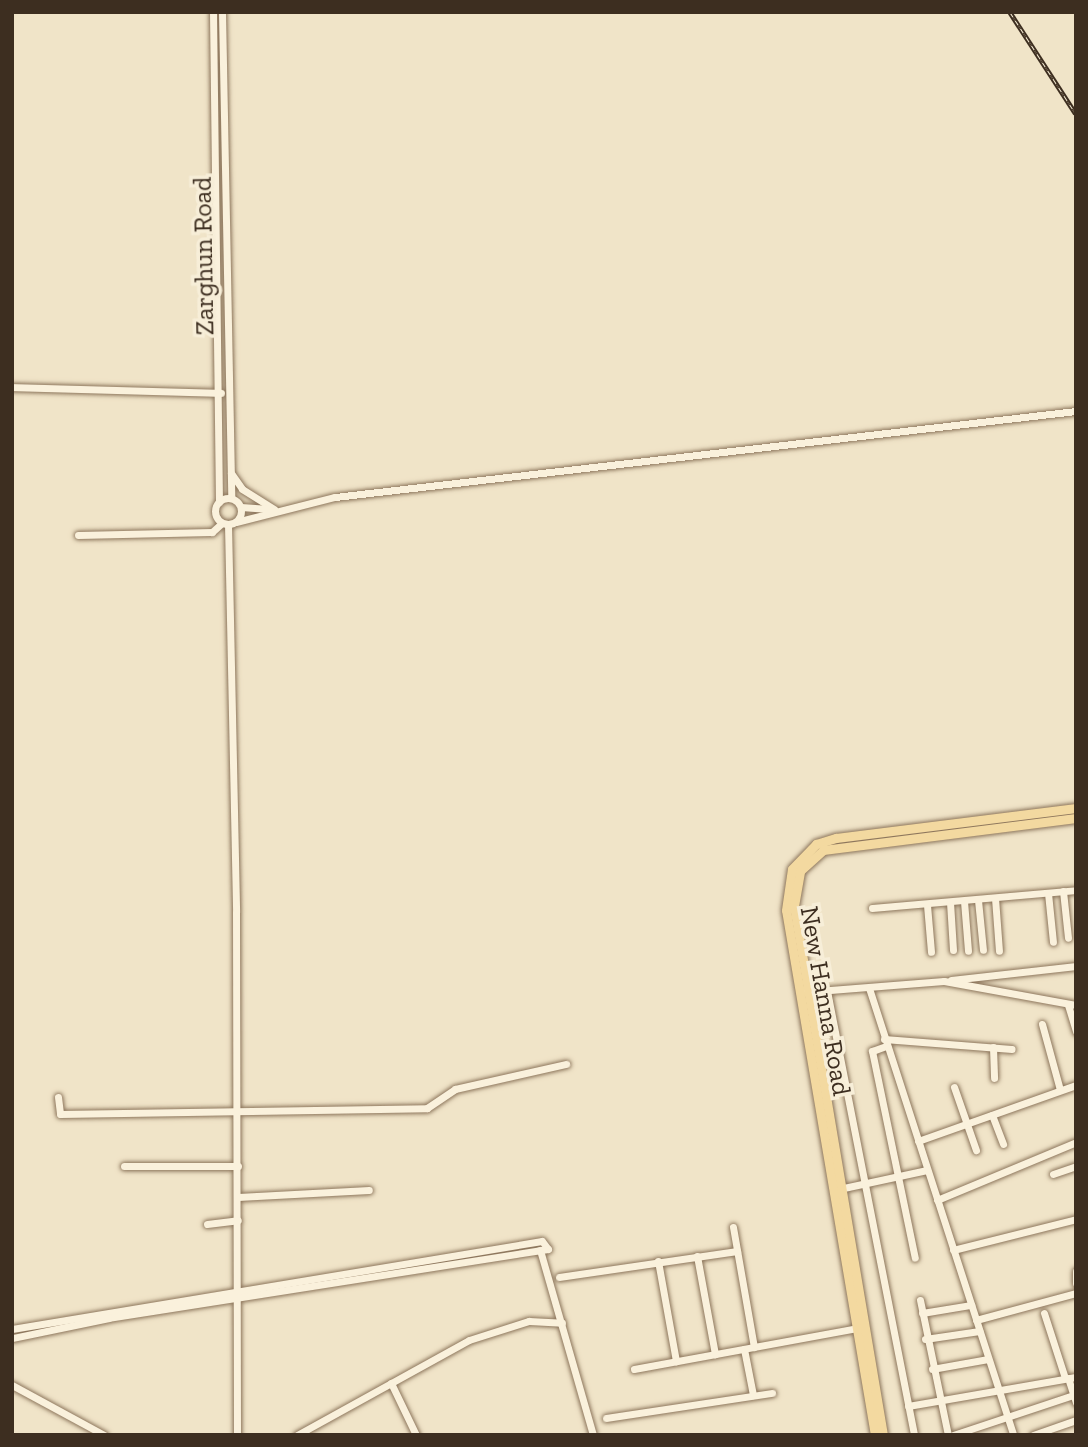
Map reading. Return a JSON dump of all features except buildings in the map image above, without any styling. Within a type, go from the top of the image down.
[{"type":"main road","name":"New Hanna Road","points":[[883,1435],[787,888],[800,855],[816,844],[1076,808]]},
{"type":"main road","name":"New Hanna Road","points":[[805,992],[794,906],[807,860],[823,850],[1076,818]]},
{"type":"main road","name":"New Hanna Road","points":[[840,1189],[875,1435]]},
{"type":"street","points":[[213,12],[223,393],[219,502],[215,514],[229,523]]},
{"type":"street","name":"Zarghun Road","points":[[222,12],[223,393],[231,498]]},
{"type":"street","points":[[12,387],[223,393]]},
{"type":"street","points":[[78,535],[212,532],[229,523],[277,509],[335,498],[1076,411]]},
{"type":"street","points":[[231,473],[242,489],[277,509]]},
{"type":"street","points":[[219,502],[231,498],[241,507],[277,509]]},
{"type":"street","points":[[237,1435],[238,1112],[229,523],[241,507]]},
{"type":"street","points":[[872,908],[1076,890]]},
{"type":"street","points":[[1063,891],[1068,938]]},
{"type":"street","points":[[1048,893],[1053,942]]},
{"type":"street","points":[[995,898],[999,951]]},
{"type":"street","points":[[978,900],[984,950]]},
{"type":"street","points":[[964,901],[968,951]]},
{"type":"street","points":[[950,902],[953,950]]},
{"type":"street","points":[[927,905],[931,951]]},
{"type":"street","points":[[805,992],[944,981],[1076,965]]},
{"type":"street","points":[[944,981],[1072,1005],[1076,1032]]},
{"type":"street","points":[[869,988],[1013,1435]]},
{"type":"street","points":[[827,991],[914,1435]]},
{"type":"street","points":[[1042,1024],[1060,1090]]},
{"type":"street","points":[[915,1258],[895,1178],[872,1051],[885,1042],[1012,1049]]},
{"type":"street","points":[[993,1048],[995,1078]]},
{"type":"street","points":[[58,1097],[60,1114],[427,1108],[454,1089],[566,1064]]},
{"type":"street","points":[[918,1141],[1076,1085]]},
{"type":"street","points":[[954,1087],[976,1150]]},
{"type":"street","points":[[992,1115],[1003,1144]]},
{"type":"street","points":[[937,1200],[1075,1143]]},
{"type":"street","points":[[124,1166],[238,1166]]},
{"type":"street","points":[[1053,1174],[1076,1166]]},
{"type":"street","points":[[840,1189],[928,1170]]},
{"type":"street","points":[[238,1197],[369,1190]]},
{"type":"street","points":[[953,1250],[1076,1219]]},
{"type":"street","points":[[207,1224],[238,1220]]},
{"type":"street","points":[[733,1227],[754,1347]]},
{"type":"street","points":[[12,1338],[546,1241],[548,1249],[540,1250],[593,1435]]},
{"type":"street","points":[[559,1277],[737,1251]]},
{"type":"street","points":[[697,1256],[715,1354]]},
{"type":"street","points":[[658,1261],[676,1361]]},
{"type":"street","points":[[1076,1271],[1076,1283]]},
{"type":"street","points":[[976,1320],[1076,1293]]},
{"type":"street","points":[[12,1329],[239,1295]]},
{"type":"street","points":[[920,1300],[932,1369],[950,1435],[1007,1415],[1074,1399],[1070,1378],[1044,1313]]},
{"type":"street","points":[[922,1313],[971,1305]]},
{"type":"street","points":[[297,1435],[391,1382],[502,1328],[530,1321],[562,1323]]},
{"type":"street","points":[[634,1369],[858,1328]]},
{"type":"street","points":[[926,1339],[979,1331]]},
{"type":"street","points":[[744,1349],[753,1395]]},
{"type":"street","points":[[932,1369],[988,1359]]},
{"type":"street","points":[[908,1406],[1070,1378]]},
{"type":"street","points":[[391,1382],[416,1435]]},
{"type":"street","points":[[12,1384],[104,1435]]},
{"type":"street","points":[[606,1418],[772,1392]]},
{"type":"street","points":[[1033,1435],[1076,1420]]},
{"type":"railway","points":[[1010,12],[1076,114]]}]
